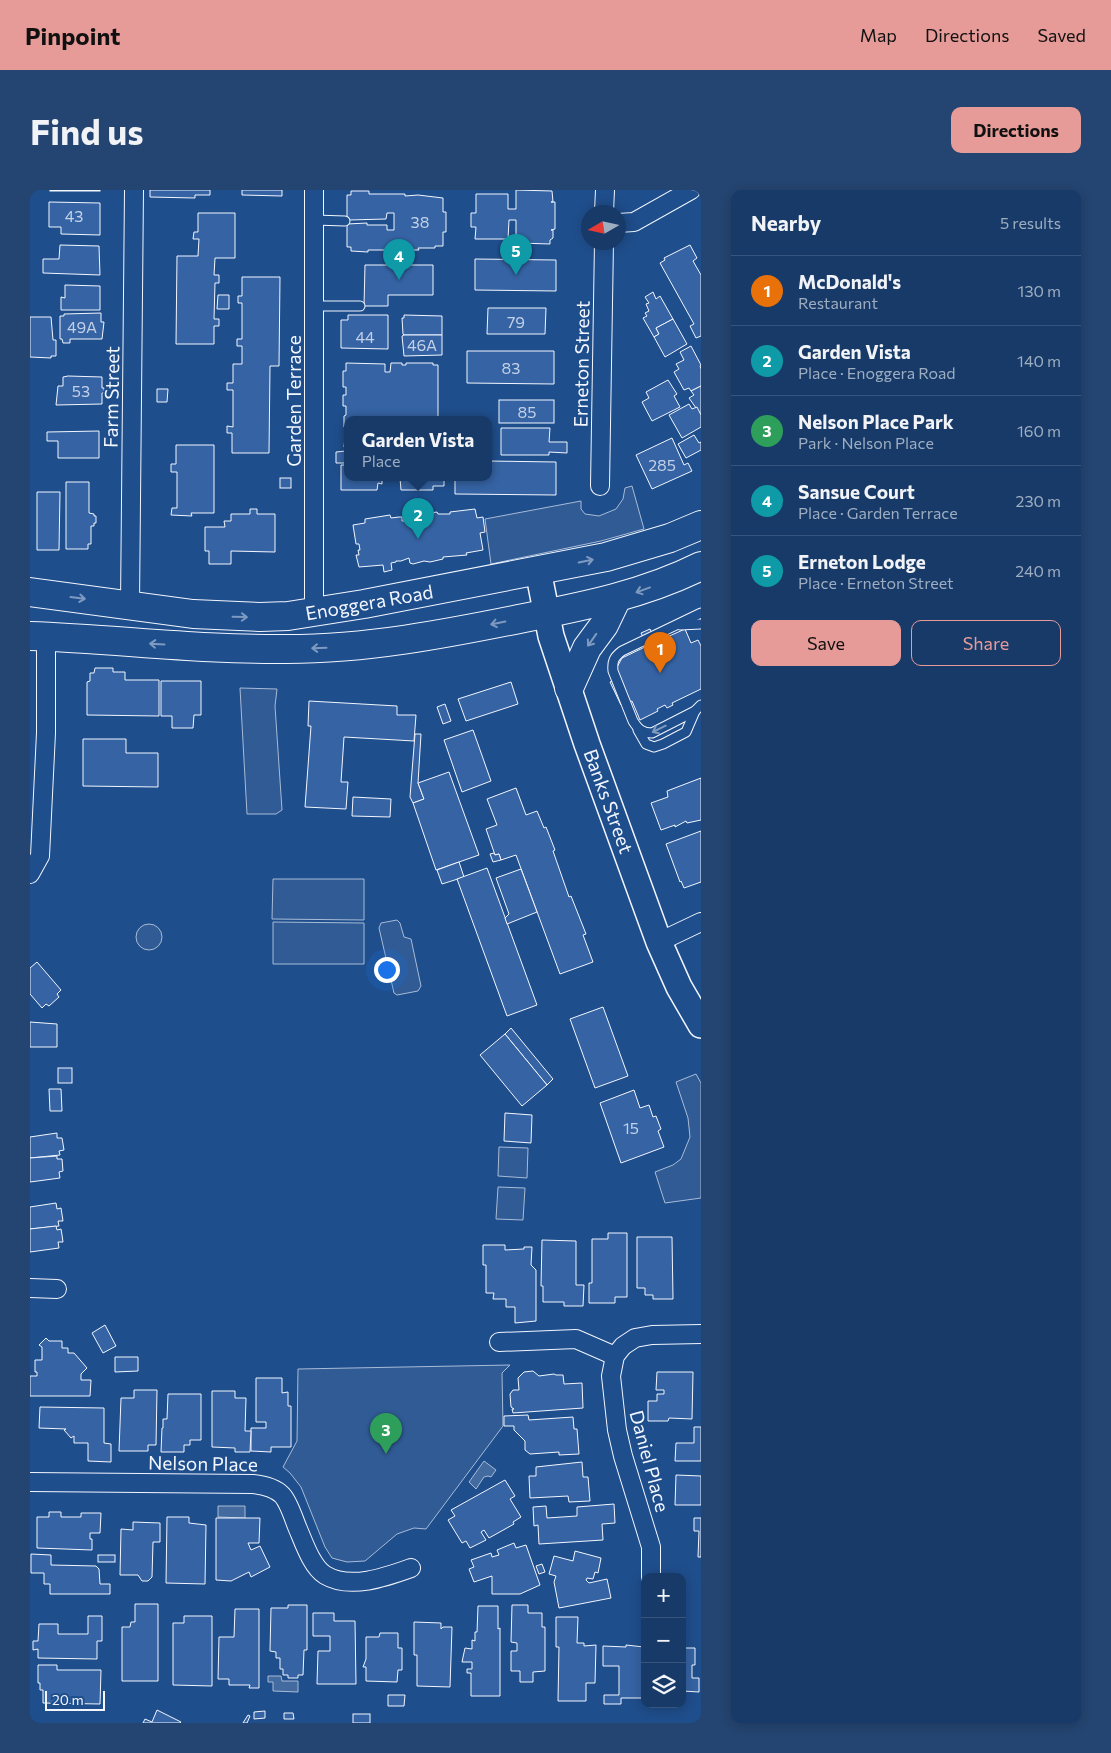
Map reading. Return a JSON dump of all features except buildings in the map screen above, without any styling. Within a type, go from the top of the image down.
[{"type":"main road","name":"Enoggera Road","points":[[30,592],[193,614],[230,617],[288,616],[538,570],[637,549],[701,525]]},
{"type":"main road","name":"Enoggera Road","points":[[38,636],[250,649],[329,648],[404,640],[546,614],[617,598],[669,581],[701,566]]},
{"type":"main road","name":"Banks Street","points":[[538,570],[555,649],[659,942],[679,987],[701,1025]]},
{"type":"main road","points":[[569,688],[587,648],[604,625],[617,598]]},
{"type":"street","name":"Farm Street","points":[[130,604],[134,190]]},
{"type":"street","name":"Garden Terrace","points":[[314,190],[314,612]]},
{"type":"street","points":[[604,190],[604,205]]},
{"type":"street","points":[[626,222],[634,222],[692,190]]},
{"type":"street","name":"Erneton Street","points":[[600,486],[604,250]]},
{"type":"street","points":[[30,874],[40,856],[46,733],[38,636]]},
{"type":"street","points":[[659,942],[701,922]]},
{"type":"street","points":[[30,1288],[57,1288]]},
{"type":"street","points":[[499,1342],[576,1339],[615,1356],[623,1346],[635,1338],[652,1335],[701,1334]]},
{"type":"street","name":"Daniel Place","points":[[615,1356],[611,1376],[617,1430],[651,1547],[650,1573]]},
{"type":"street","name":"Nelson Place","points":[[30,1482],[253,1484],[268,1486],[282,1495],[310,1558],[324,1575],[345,1582],[381,1580],[411,1568]]},
{"type":"lane","points":[[314,220],[346,221]]},
{"type":"lane","points":[[314,306],[360,306]]},
{"type":"lane","points":[[698,708],[686,732],[664,744],[654,747],[646,744],[633,721],[613,671],[612,662],[615,656],[622,651],[701,613]]},
{"type":"lane","points":[[677,625],[701,624]]},
{"type":"lane","points":[[638,728],[645,733],[652,733],[698,708]]},
{"type":"shaded area","points":[[632,486],[644,529],[601,541],[491,564],[485,519],[581,501],[581,509],[585,514],[599,516],[616,509],[623,499],[625,488]]},
{"type":"shaded area","points":[[240,688],[277,689],[275,706],[282,810],[276,814],[247,814]]},
{"type":"shaded area","points":[[273,879],[364,879],[364,920],[272,919]]},
{"type":"shaded area","points":[[397,920],[400,923],[404,937],[411,939],[421,986],[418,991],[397,995],[394,993],[379,928],[381,923]]},
{"type":"shaded area","points":[[273,922],[364,923],[364,964],[273,964]]},
{"type":"shaded area","points":[[149,924],[158,928],[162,937],[158,946],[149,950],[140,946],[136,937],[140,928]]},
{"type":"shaded area","points":[[696,1074],[701,1083],[701,1198],[665,1203],[655,1172],[673,1165],[681,1159],[690,1137],[688,1118],[676,1082]]},
{"type":"shaded area","points":[[499,1147],[528,1148],[527,1178],[498,1176]]},
{"type":"shaded area","points":[[498,1187],[525,1188],[523,1220],[496,1219]]},
{"type":"shaded area","points":[[510,1365],[502,1373],[503,1426],[426,1529],[414,1528],[397,1534],[365,1561],[347,1562],[332,1558],[325,1547],[301,1487],[283,1467],[297,1441],[298,1369]]},
{"type":"shaded area","points":[[484,1461],[496,1470],[491,1477],[484,1477],[476,1489],[469,1482]]},
{"type":"shaded area","points":[[218,1506],[245,1506],[245,1518],[218,1517]]},
{"type":"shaded area","points":[[268,1676],[281,1676],[282,1681],[298,1681],[298,1692],[273,1691],[273,1682],[268,1682]]},
{"type":"place","name":"Erneton Lodge","points":[[516,275]]},
{"type":"place","name":"Sansue Court","points":[[399,280]]},
{"type":"place","name":"Garden Vista","points":[[418,539]]},
{"type":"place","name":"McDonald's","points":[[660,673]]},
{"type":"place","name":"Nelson Place Park","points":[[386,1454]]}]
